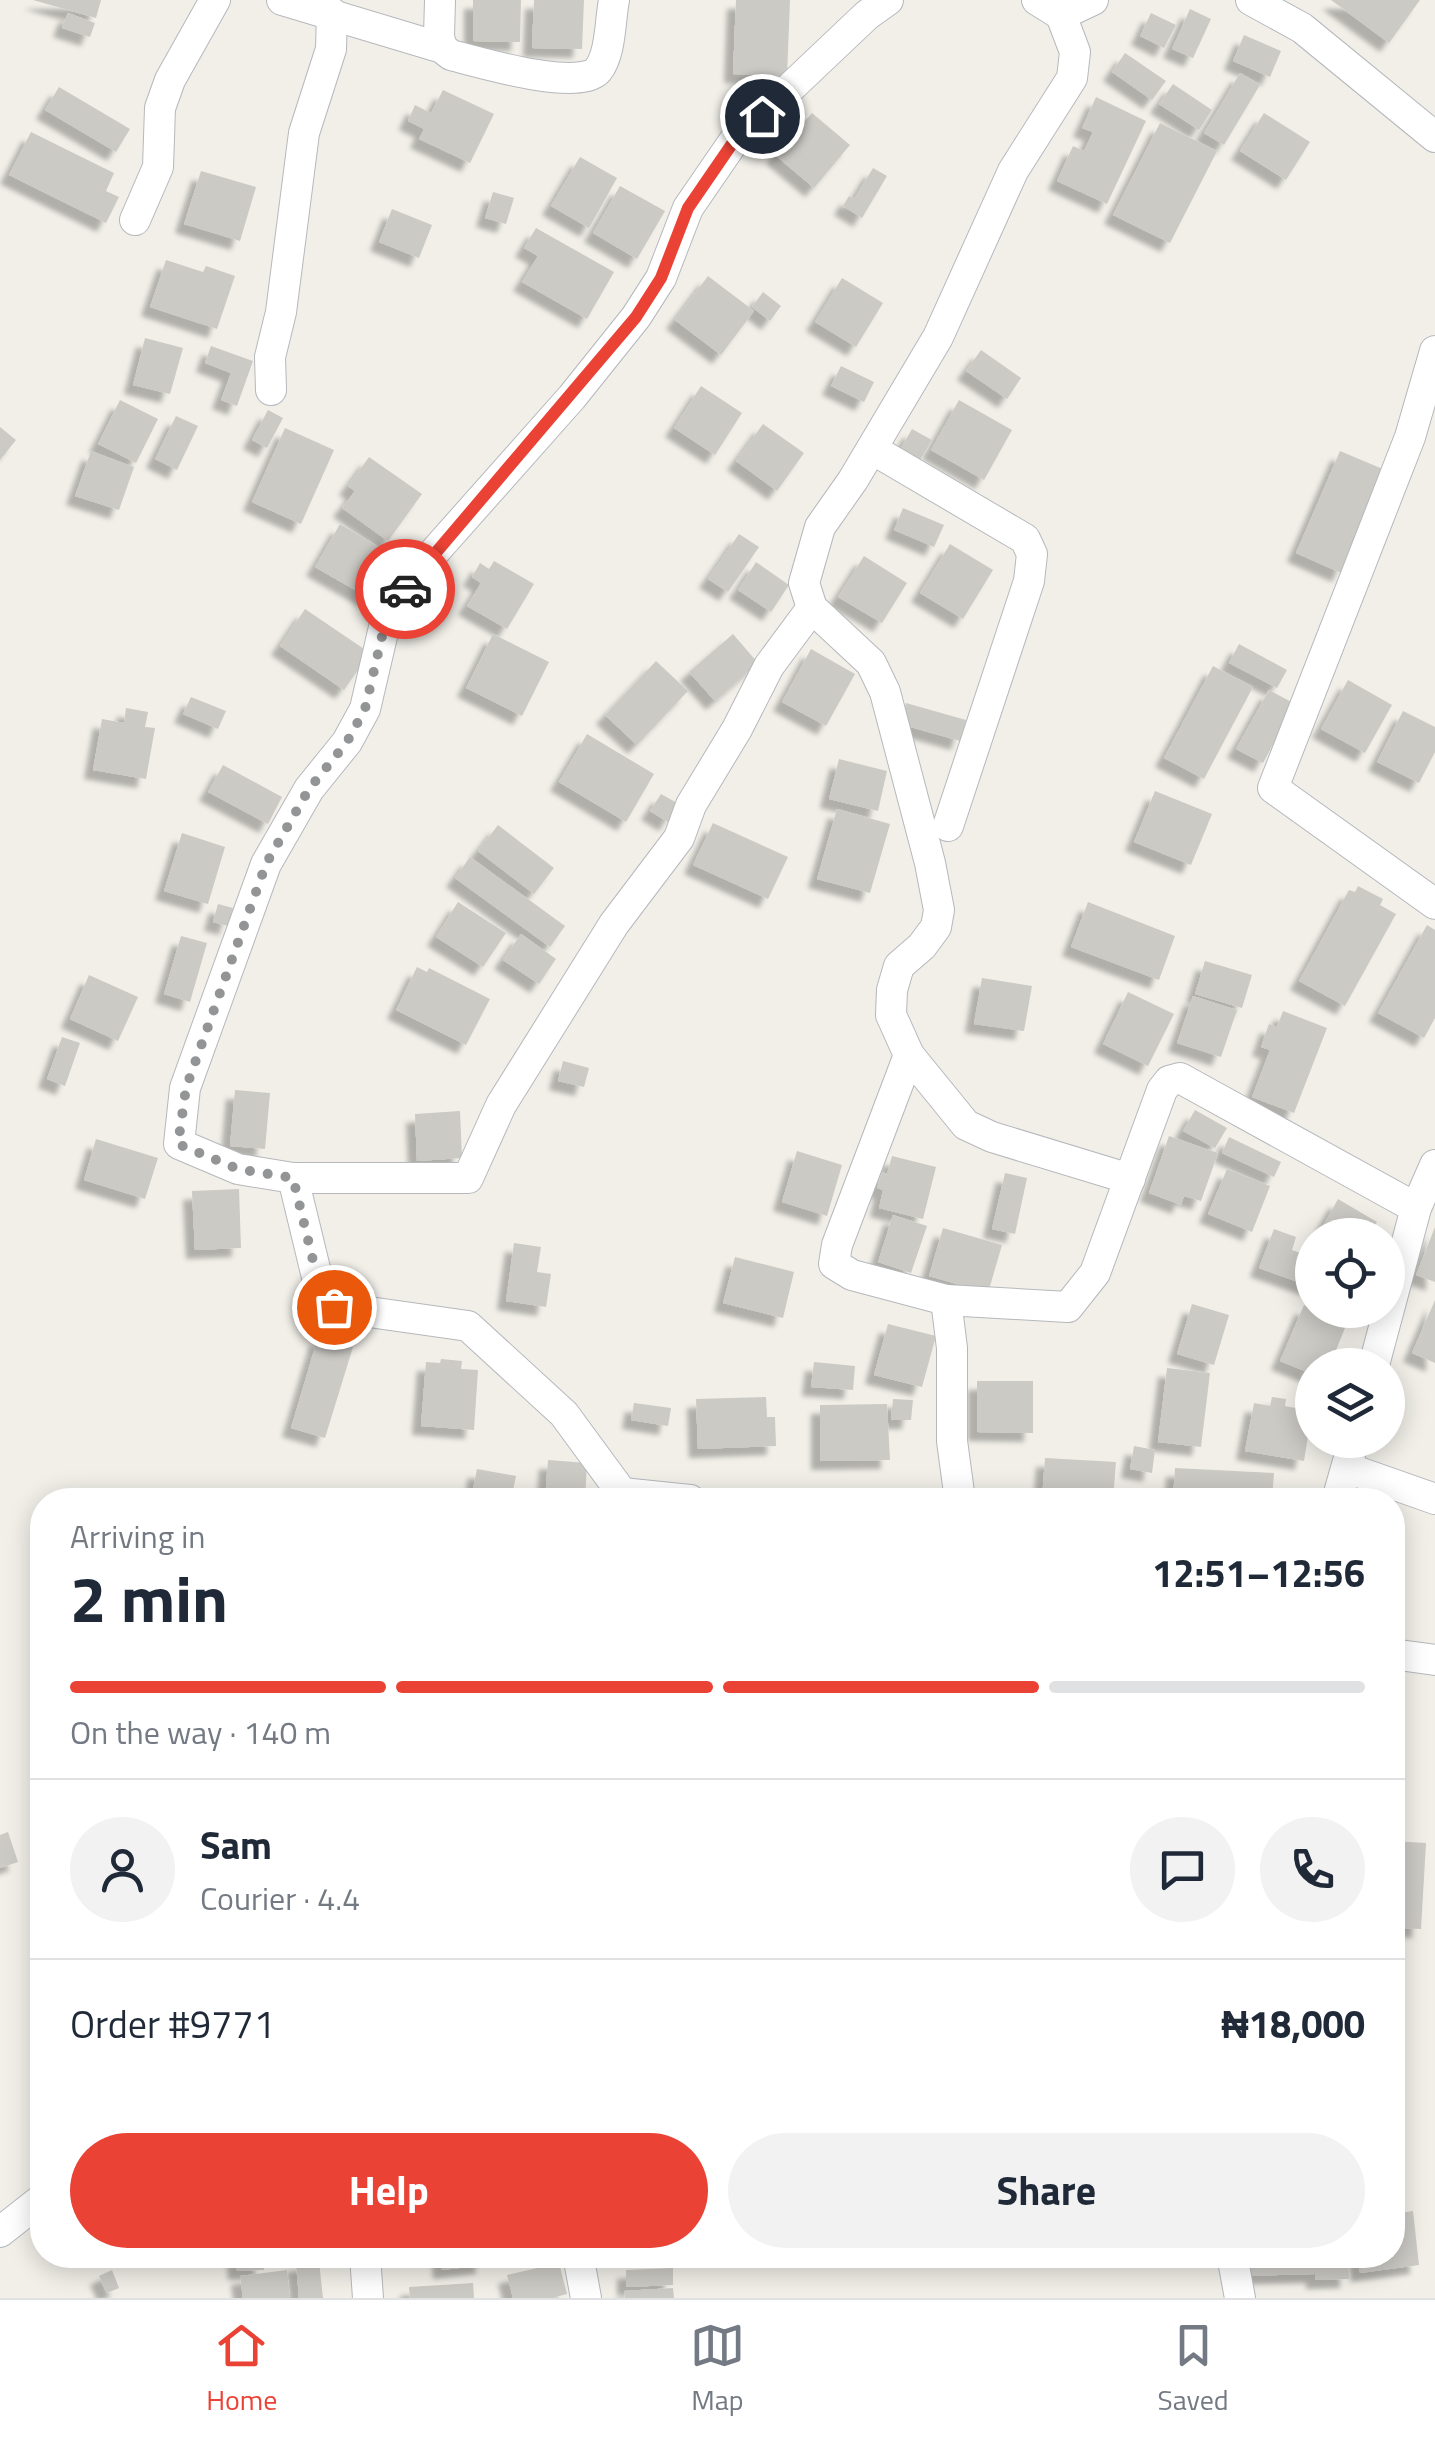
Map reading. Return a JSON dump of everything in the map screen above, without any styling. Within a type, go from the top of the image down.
[{"type":"street","points":[[135,220],[158,167],[160,108],[170,80],[215,0]]},
{"type":"street","points":[[282,0],[442,48],[450,55],[520,73],[584,78],[597,72],[604,56],[614,0]]},
{"type":"street","points":[[440,0],[442,48]]},
{"type":"street","points":[[812,608],[768,666],[737,729],[691,804],[679,838],[614,924],[501,1105],[468,1178],[293,1178],[238,1169],[178,1144],[186,1088],[266,864],[309,789],[347,742],[365,709],[386,619],[414,575],[560,410],[636,317],[661,278],[688,208],[734,141],[888,0]]},
{"type":"street","points":[[1094,0],[1049,7],[1074,52],[1072,78],[1013,171],[938,337],[872,449],[820,526],[804,583],[812,608],[871,663],[885,692],[930,863],[939,910],[936,927],[899,966],[892,990],[890,1015],[908,1055],[966,1125],[992,1137],[1130,1179]]},
{"type":"street","points":[[1265,3],[1302,28],[1435,137]]},
{"type":"street","points":[[272,390],[270,358],[281,312],[304,133],[331,49],[332,13]]},
{"type":"street","points":[[1435,352],[1410,438],[1273,788],[1435,904]]},
{"type":"street","points":[[872,449],[1025,539],[1032,554],[1029,581],[948,826]]},
{"type":"street","points":[[908,1055],[836,1245],[834,1264],[852,1275],[946,1300],[1068,1307],[1095,1273],[1162,1090],[1169,1081],[1180,1078],[1416,1208]]},
{"type":"street","points":[[1379,1348],[1416,1208],[1435,1166]]},
{"type":"street","points":[[293,1178],[317,1277],[334,1307],[468,1326],[564,1414],[619,1488]]},
{"type":"street","points":[[946,1300],[952,1348],[952,1440],[958,1488]]},
{"type":"street","points":[[1340,1488],[1349,1458]]},
{"type":"street","points":[[1358,1458],[1435,1499]]},
{"type":"street","points":[[1405,1656],[1435,1660]]},
{"type":"street","points":[[0,2232],[30,2209]]},
{"type":"street","points":[[366,2268],[368,2298]]},
{"type":"street","points":[[580,2268],[586,2298]]},
{"type":"street","points":[[1234,2268],[1240,2298]]},
{"type":"building","points":[[33,0],[101,0],[96,18]]},
{"type":"building","points":[[473,0],[521,0],[520,42],[473,41]]},
{"type":"building","points":[[534,0],[584,0],[582,49],[532,48]]},
{"type":"building","points":[[736,0],[790,0],[787,76],[733,74]]},
{"type":"building","points":[[1331,0],[1420,0],[1389,43]]},
{"type":"building","points":[[1190,9],[1211,19],[1193,58],[1172,49]]},
{"type":"building","points":[[68,13],[95,23],[90,37],[62,28]]},
{"type":"building","points":[[1151,13],[1176,25],[1164,48],[1140,36]]},
{"type":"building","points":[[1244,35],[1281,51],[1270,77],[1233,61]]},
{"type":"building","points":[[1125,53],[1166,81],[1152,100],[1112,72]]},
{"type":"building","points":[[1240,73],[1260,85],[1224,145],[1204,133]]},
{"type":"building","points":[[1173,84],[1212,110],[1199,130],[1159,104]]},
{"type":"building","points":[[59,87],[130,129],[116,152],[45,110]]},
{"type":"building","points":[[443,90],[494,114],[470,163],[419,139],[424,129],[408,121],[415,105],[431,113]]},
{"type":"building","points":[[1096,97],[1146,121],[1107,204],[1057,181],[1073,146],[1084,151],[1093,132],[1082,128]]},
{"type":"building","points":[[812,113],[850,145],[814,188],[775,155]]},
{"type":"building","points":[[1264,113],[1310,142],[1286,180],[1240,151]]},
{"type":"building","points":[[1160,123],[1217,151],[1170,243],[1113,215]]},
{"type":"building","points":[[31,132],[114,173],[106,191],[119,197],[106,223],[9,175]]},
{"type":"building","points":[[580,157],[617,178],[589,228],[551,206]]},
{"type":"building","points":[[873,168],[887,176],[862,218],[843,206],[849,196],[854,199]]},
{"type":"building","points":[[201,171],[256,187],[240,241],[184,224]]},
{"type":"building","points":[[620,186],[665,211],[637,259],[593,233]]},
{"type":"building","points":[[493,192],[514,198],[506,224],[485,218]]},
{"type":"building","points":[[392,209],[432,225],[419,258],[379,242]]},
{"type":"building","points":[[536,228],[614,272],[587,319],[522,282],[538,256],[524,248]]},
{"type":"building","points":[[166,260],[203,272],[206,266],[235,276],[217,329],[150,307]]},
{"type":"building","points":[[708,276],[754,311],[721,355],[675,320]]},
{"type":"building","points":[[842,278],[883,303],[856,347],[815,322]]},
{"type":"building","points":[[763,292],[781,306],[770,321],[752,307]]},
{"type":"building","points":[[145,338],[183,348],[170,394],[133,385]]},
{"type":"building","points":[[211,346],[253,361],[237,406],[221,400],[231,373],[205,363]]},
{"type":"building","points":[[981,350],[1021,378],[1007,399],[966,371]]},
{"type":"building","points":[[841,366],[874,382],[864,402],[831,386]]},
{"type":"building","points":[[701,386],[742,413],[715,455],[674,428]]},
{"type":"building","points":[[120,400],[158,419],[136,463],[98,444]]},
{"type":"building","points":[[959,400],[1012,430],[984,480],[931,450]]},
{"type":"building","points":[[268,410],[283,418],[267,448],[252,440]]},
{"type":"building","points":[[176,416],[198,426],[177,470],[155,459]]},
{"type":"building","points":[[763,424],[804,453],[777,491],[736,461]]},
{"type":"building","points":[[0,427],[16,440],[0,460]]},
{"type":"building","points":[[285,428],[334,450],[301,524],[252,502]]},
{"type":"building","points":[[912,429],[932,440],[920,460],[901,448]]},
{"type":"building","points":[[91,451],[134,467],[119,510],[75,496]]},
{"type":"building","points":[[1340,451],[1385,470],[1341,573],[1296,553]]},
{"type":"building","points":[[369,457],[422,494],[388,541],[342,508],[355,491],[348,486]]},
{"type":"building","points":[[903,508],[944,525],[934,547],[894,530]]},
{"type":"building","points":[[340,524],[399,559],[394,568],[399,571],[391,599],[381,593],[376,602],[315,567]]},
{"type":"building","points":[[739,534],[759,547],[728,592],[708,579]]},
{"type":"building","points":[[950,544],[993,570],[963,619],[920,593]]},
{"type":"building","points":[[864,556],[907,583],[882,623],[838,597]]},
{"type":"building","points":[[494,561],[534,584],[507,629],[467,606],[481,583],[472,577],[480,563],[489,569]]},
{"type":"building","points":[[756,562],[789,585],[771,612],[738,590]]},
{"type":"building","points":[[305,609],[370,653],[344,690],[280,646]]},
{"type":"building","points":[[493,634],[549,662],[522,716],[466,688]]},
{"type":"building","points":[[733,634],[758,663],[715,701],[689,672]]},
{"type":"building","points":[[1239,644],[1287,670],[1277,688],[1229,663]]},
{"type":"building","points":[[811,649],[855,674],[826,726],[782,702]]},
{"type":"building","points":[[656,661],[688,691],[637,745],[605,715]]},
{"type":"building","points":[[1213,666],[1253,687],[1204,779],[1164,758]]},
{"type":"building","points":[[1348,680],[1392,705],[1365,753],[1321,729]]},
{"type":"building","points":[[1269,690],[1295,704],[1263,763],[1236,749]]},
{"type":"building","points":[[191,697],[226,711],[218,729],[183,714]]},
{"type":"building","points":[[906,703],[966,720],[960,741],[900,724]]},
{"type":"building","points":[[126,708],[148,712],[145,727],[155,728],[146,779],[93,770],[102,719],[124,723]]},
{"type":"building","points":[[1403,711],[1435,727],[1435,752],[1419,783],[1377,762]]},
{"type":"building","points":[[587,734],[654,774],[626,822],[559,782]]},
{"type":"building","points":[[839,759],[887,771],[878,811],[829,799]]},
{"type":"building","points":[[223,765],[282,797],[268,824],[208,792]]},
{"type":"building","points":[[1155,791],[1212,814],[1191,865],[1134,842]]},
{"type":"building","points":[[661,794],[679,804],[668,822],[650,811]]},
{"type":"building","points":[[837,809],[890,824],[870,893],[817,879]]},
{"type":"building","points":[[713,823],[788,857],[768,899],[693,865]]},
{"type":"building","points":[[498,825],[554,868],[534,894],[478,851]]},
{"type":"building","points":[[182,833],[225,847],[208,904],[164,891]]},
{"type":"building","points":[[470,857],[565,926],[550,947],[455,878]]},
{"type":"building","points":[[1358,886],[1383,899],[1380,905],[1396,914],[1345,1006],[1299,981],[1349,890],[1355,892]]},
{"type":"building","points":[[458,902],[506,933],[483,967],[436,937]]},
{"type":"building","points":[[1088,902],[1175,936],[1159,980],[1071,947]]},
{"type":"building","points":[[218,904],[233,908],[228,926],[213,922]]},
{"type":"building","points":[[1427,925],[1435,930],[1435,1018],[1424,1038],[1378,1013]]},
{"type":"building","points":[[521,934],[556,959],[539,984],[503,960]]},
{"type":"building","points":[[181,936],[207,943],[190,1002],[164,994]]},
{"type":"building","points":[[1205,961],[1252,975],[1242,1008],[1195,994]]},
{"type":"building","points":[[417,967],[427,972],[429,968],[490,999],[466,1045],[396,1010]]},
{"type":"building","points":[[89,975],[138,997],[118,1041],[70,1019]]},
{"type":"building","points":[[982,978],[1032,986],[1024,1031],[974,1024]]},
{"type":"building","points":[[1128,992],[1174,1014],[1148,1066],[1103,1044]]},
{"type":"building","points":[[1193,996],[1237,1010],[1221,1057],[1177,1043]]},
{"type":"building","points":[[1283,1011],[1327,1028],[1294,1113],[1252,1097],[1270,1050],[1261,1047],[1269,1024],[1277,1027]]},
{"type":"building","points":[[62,1037],[80,1043],[65,1086],[47,1079]]},
{"type":"building","points":[[563,1061],[589,1068],[584,1087],[558,1081]]},
{"type":"building","points":[[235,1090],[270,1093],[265,1149],[230,1146]]},
{"type":"building","points":[[1195,1110],[1227,1128],[1215,1148],[1183,1131]]},
{"type":"building","points":[[460,1111],[462,1158],[417,1161],[415,1114]]},
{"type":"building","points":[[1169,1136],[1218,1153],[1201,1201],[1184,1196],[1181,1205],[1149,1193]]},
{"type":"building","points":[[1229,1137],[1281,1162],[1274,1177],[1222,1153]]},
{"type":"building","points":[[96,1139],[158,1158],[145,1199],[84,1180]]},
{"type":"building","points":[[797,1151],[842,1165],[827,1216],[782,1202]]},
{"type":"building","points":[[892,1156],[936,1167],[923,1219],[879,1208],[883,1190],[877,1188],[882,1172],[887,1174]]},
{"type":"building","points":[[1227,1169],[1270,1186],[1252,1232],[1208,1214]]},
{"type":"building","points":[[1005,1173],[1027,1178],[1015,1234],[992,1229]]},
{"type":"building","points":[[239,1189],[241,1248],[195,1250],[192,1191]]},
{"type":"building","points":[[1338,1199],[1370,1218],[1327,1218]]},
{"type":"building","points":[[893,1215],[927,1226],[911,1273],[878,1262]]},
{"type":"building","points":[[1435,1227],[1435,1282],[1416,1275]]},
{"type":"building","points":[[943,1228],[1002,1245],[988,1293],[929,1276]]},
{"type":"building","points":[[1274,1229],[1295,1237],[1292,1250],[1295,1281],[1259,1268]]},
{"type":"building","points":[[514,1243],[541,1247],[537,1272],[551,1274],[546,1307],[506,1301]]},
{"type":"building","points":[[735,1257],[794,1272],[783,1318],[723,1303]]},
{"type":"building","points":[[1435,1300],[1435,1363],[1412,1353]]},
{"type":"building","points":[[1192,1304],[1229,1315],[1214,1365],[1177,1354]]},
{"type":"building","points":[[888,1324],[936,1336],[922,1387],[874,1375]]},
{"type":"building","points":[[1295,1326],[1345,1328],[1337,1348],[1295,1348],[1295,1367],[1280,1361]]},
{"type":"building","points":[[318,1337],[353,1347],[325,1438],[291,1428]]},
{"type":"building","points":[[441,1359],[462,1361],[461,1369],[478,1370],[474,1430],[421,1426],[426,1362],[440,1363]]},
{"type":"building","points":[[814,1362],[855,1366],[853,1390],[811,1387]]},
{"type":"building","points":[[1167,1368],[1210,1373],[1201,1447],[1158,1442]]},
{"type":"building","points":[[977,1381],[1033,1381],[1033,1433],[977,1432]]},
{"type":"building","points":[[766,1397],[767,1417],[775,1417],[776,1446],[698,1449],[696,1399]]},
{"type":"building","points":[[1272,1397],[1286,1399],[1285,1406],[1295,1408],[1295,1458],[1304,1461],[1245,1451],[1254,1403],[1270,1406]]},
{"type":"building","points":[[893,1399],[913,1400],[911,1420],[891,1420]]},
{"type":"building","points":[[634,1403],[671,1408],[668,1426],[631,1420]]},
{"type":"building","points":[[887,1404],[890,1460],[820,1461],[820,1405]]},
{"type":"building","points":[[1134,1446],[1155,1450],[1152,1473],[1130,1469]]},
{"type":"building","points":[[1045,1458],[1116,1462],[1114,1488],[1043,1488]]},
{"type":"building","points":[[548,1460],[587,1463],[586,1488],[546,1488]]},
{"type":"building","points":[[1175,1468],[1274,1473],[1273,1488],[1174,1488]]},
{"type":"building","points":[[477,1469],[516,1476],[514,1488],[473,1488]]},
{"type":"building","points":[[8,1832],[18,1862],[0,1868],[0,1835]]},
{"type":"building","points":[[1405,1842],[1426,1843],[1421,1929],[1405,1928]]},
{"type":"building","points":[[1413,2211],[1419,2265],[1405,2267],[1405,2212]]},
{"type":"building","points":[[237,2268],[264,2268],[264,2270]]},
{"type":"building","points":[[296,2268],[320,2268],[323,2298],[299,2298]]},
{"type":"building","points":[[560,2268],[567,2294],[513,2298],[507,2275]]},
{"type":"building","points":[[673,2268],[673,2285],[626,2287],[626,2270]]},
{"type":"building","points":[[1243,2268],[1349,2268],[1349,2279],[1315,2280],[1315,2274],[1243,2276]]},
{"type":"building","points":[[1359,2268],[1397,2268],[1360,2273]]},
{"type":"building","points":[[112,2270],[119,2288],[107,2293],[99,2276]]},
{"type":"building","points":[[287,2270],[290,2298],[243,2298],[240,2276]]},
{"type":"building","points":[[473,2283],[474,2298],[410,2298],[409,2287]]},
{"type":"building","points":[[673,2288],[674,2298],[625,2298],[624,2291]]},
{"type":"way so far","points":[[334,1307],[317,1277],[293,1178],[238,1169],[178,1144],[186,1088],[212,1006],[266,864],[309,789],[347,742],[365,709],[386,619],[405,589]]},
{"type":"route","points":[[405,589],[636,317],[661,278],[688,208],[734,141],[762,116]]}]
